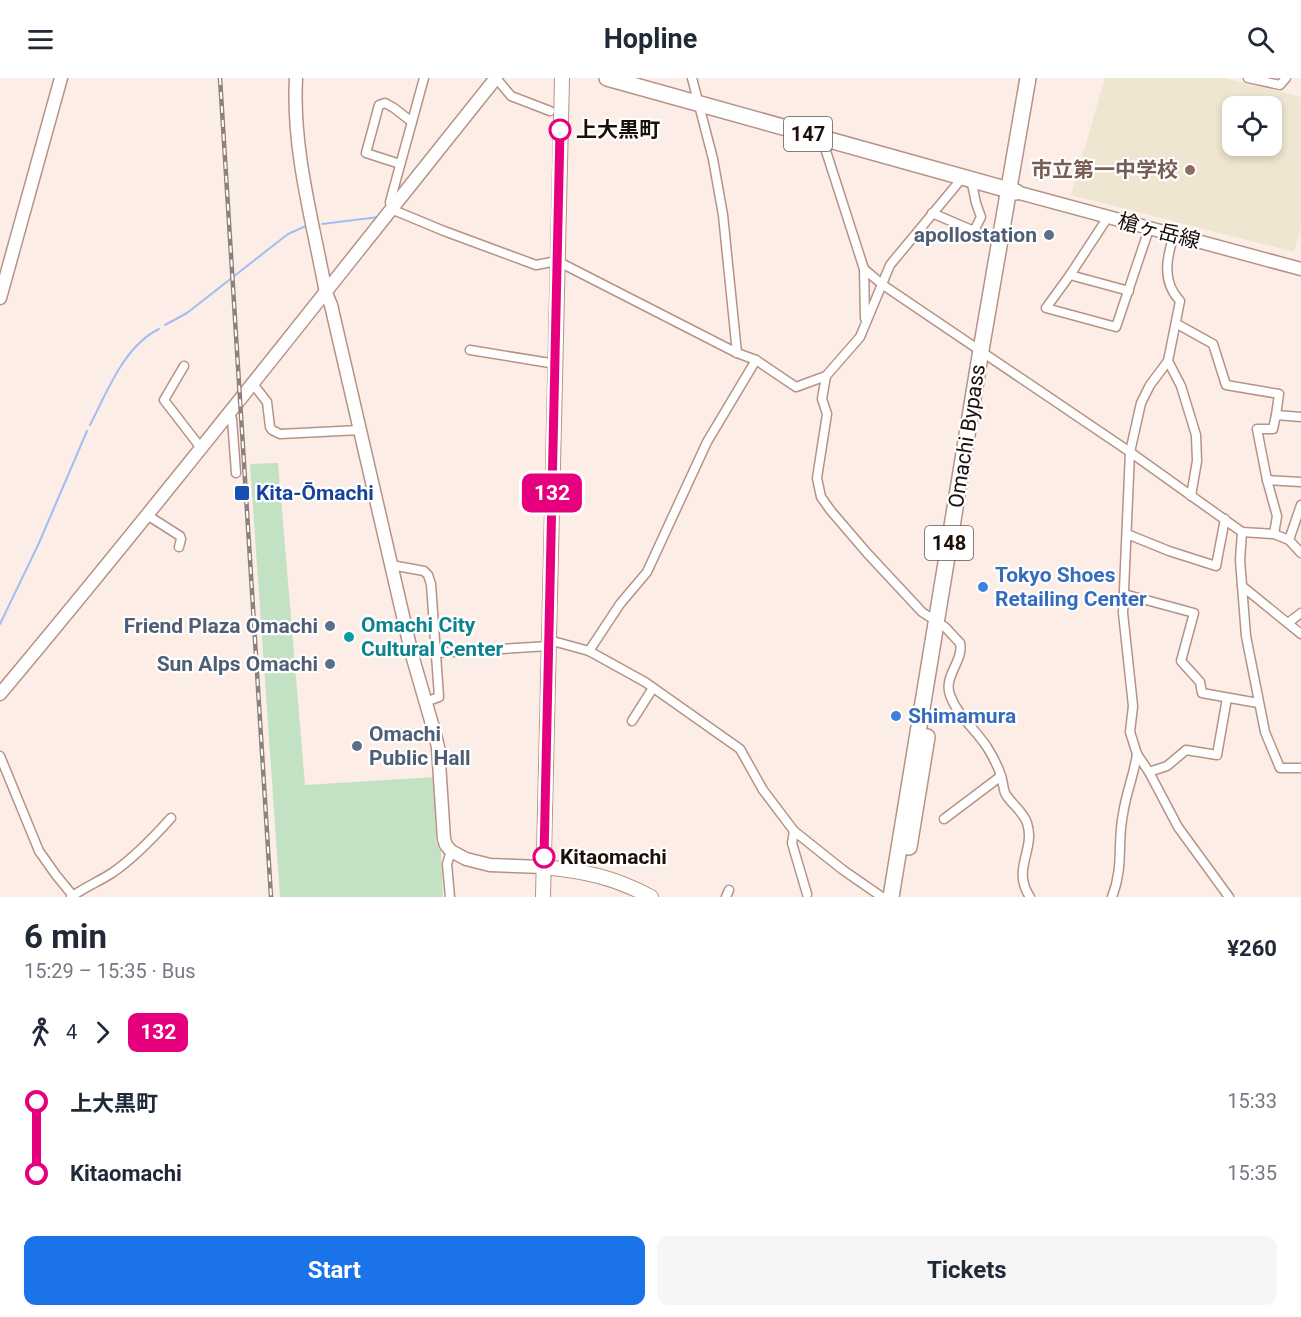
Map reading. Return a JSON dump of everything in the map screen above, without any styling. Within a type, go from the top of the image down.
[{"type":"highway","name":"147","points":[[608,78],[1012,190]]},
{"type":"highway","points":[[1012,190],[1028,78]]},
{"type":"highway","points":[[1012,190],[1037,78]]},
{"type":"highway","name":"Omachi Bypass","points":[[891,897],[940,624],[1012,190]]},
{"type":"highway","name":"Omachi Bypass","points":[[901,897],[940,624]]},
{"type":"main road","points":[[543,897],[562,78]]},
{"type":"main road","points":[[543,867],[592,873],[626,884],[651,897]]},
{"type":"street","points":[[0,298],[61,78]]},
{"type":"street","points":[[296,78],[299,155],[326,293],[331,305],[391,565],[438,747],[444,839],[451,851],[466,859],[490,865],[543,867]]},
{"type":"street","points":[[391,209],[390,202],[424,78]]},
{"type":"street","points":[[0,694],[253,384],[496,78],[511,96],[550,111]]},
{"type":"street","points":[[692,78],[713,159],[723,215],[737,353]]},
{"type":"street","points":[[1248,78],[1280,85],[1286,78]]},
{"type":"street","points":[[400,164],[366,153],[379,105],[385,103],[412,122]]},
{"type":"street","points":[[825,138],[825,148],[864,269],[865,321]]},
{"type":"street","points":[[391,209],[536,265],[557,261],[737,353],[756,360],[796,387],[826,376],[860,337],[890,265],[932,213],[967,178],[981,217],[974,231],[932,213]]},
{"type":"street","name":"槍ヶ岳線","points":[[1012,190],[1301,269]]},
{"type":"street","points":[[1108,217],[1046,308],[1116,327],[1149,229]]},
{"type":"street","points":[[1174,235],[1166,257],[1172,292],[1180,302],[1177,324],[1168,361],[1150,385],[1141,403],[1130,452],[1123,613],[1133,706],[1130,732],[1137,754],[1178,827],[1229,897]]},
{"type":"street","points":[[864,269],[883,285],[1130,452],[1242,532],[1274,534],[1288,540],[1301,553]]},
{"type":"street","points":[[1070,275],[1129,291]]},
{"type":"street","points":[[1177,324],[1213,344],[1226,385],[1279,394],[1273,429],[1257,429],[1277,516],[1274,534]]},
{"type":"street","points":[[470,350],[556,364]]},
{"type":"street","points":[[589,651],[620,604],[647,572],[707,442],[756,360]]},
{"type":"street","points":[[1168,361],[1181,386],[1196,435],[1197,461],[1191,496]]},
{"type":"street","points":[[184,366],[164,400],[201,448]]},
{"type":"street","points":[[826,376],[822,399],[826,414],[817,478],[821,497],[867,553],[922,612],[940,624],[960,643],[961,648],[949,682],[950,695],[956,708],[987,747],[1001,776],[1005,793],[1027,822],[1029,842],[1022,869],[1024,887],[1030,897]]},
{"type":"street","points":[[253,384],[267,402],[270,427],[275,432],[280,434],[360,430]]},
{"type":"street","points":[[229,413],[232,419],[236,473]]},
{"type":"street","points":[[1276,415],[1301,417]]},
{"type":"street","points":[[1267,480],[1301,482]]},
{"type":"street","points":[[1288,540],[1301,505]]},
{"type":"street","points":[[147,515],[180,536],[179,547]]},
{"type":"street","points":[[1127,534],[1216,566],[1225,519]]},
{"type":"street","points":[[1242,532],[1240,560],[1246,636],[1265,732],[1280,768],[1301,768]]},
{"type":"street","points":[[391,565],[424,571],[428,575],[439,697],[425,702]]},
{"type":"street","points":[[1242,586],[1301,634]]},
{"type":"street","points":[[1124,594],[1194,613],[1181,661],[1200,681],[1202,693],[1258,703]]},
{"type":"street","points":[[1288,624],[1301,613]]},
{"type":"street","points":[[436,653],[549,643],[589,651],[653,688],[740,749],[763,790],[794,831],[843,870],[882,897]]},
{"type":"street","points":[[632,721],[653,688]]},
{"type":"street","points":[[1149,772],[1167,766],[1186,750],[1217,755],[1227,698]]},
{"type":"street","points":[[1112,897],[1119,881],[1123,813],[1137,754]]},
{"type":"street","points":[[0,756],[39,851],[73,897],[91,883],[112,873],[135,855],[171,818]]},
{"type":"street","points":[[944,819],[1001,776]]},
{"type":"street","points":[[794,831],[792,843],[807,894]]},
{"type":"street","points":[[450,897],[447,864],[451,851]]},
{"type":"shaded area","name":"市立第一中学校","points":[[1105,78],[1224,78],[1301,97],[1301,228],[1294,252],[1071,195]]},
{"type":"green space","points":[[278,463],[305,785],[435,777],[436,841],[441,852],[443,897],[280,897],[250,464]]},
{"type":"waterway","points":[[322,224],[379,217]]},
{"type":"waterway","points":[[165,325],[187,313],[288,234],[306,226]]},
{"type":"waterway","points":[[90,425],[126,358],[147,337],[159,329]]},
{"type":"waterway","points":[[0,624],[39,543],[87,431]]},
{"type":"railway","points":[[220,78],[271,897]]},
{"type":"bus line","name":"132","points":[[544,857],[560,130]]},
{"type":"place","name":"上大黒町","points":[[560,130]]},
{"type":"place","name":"市立第一中学校","points":[[1190,170]]},
{"type":"place","name":"apollostation","points":[[1049,235]]},
{"type":"place","name":"Kita-Ōmachi","points":[[242,493]]},
{"type":"place","name":"Tokyo Shoes Retailing Center","points":[[983,587]]},
{"type":"place","name":"Friend Plaza Omachi","points":[[330,626]]},
{"type":"place","name":"Omachi City Cultural Center","points":[[349,637]]},
{"type":"place","name":"Sun Alps Omachi","points":[[330,664]]},
{"type":"place","name":"Shimamura","points":[[896,716]]},
{"type":"place","name":"Omachi Public Hall","points":[[357,746]]},
{"type":"place","name":"Kitaomachi","points":[[544,857]]}]
